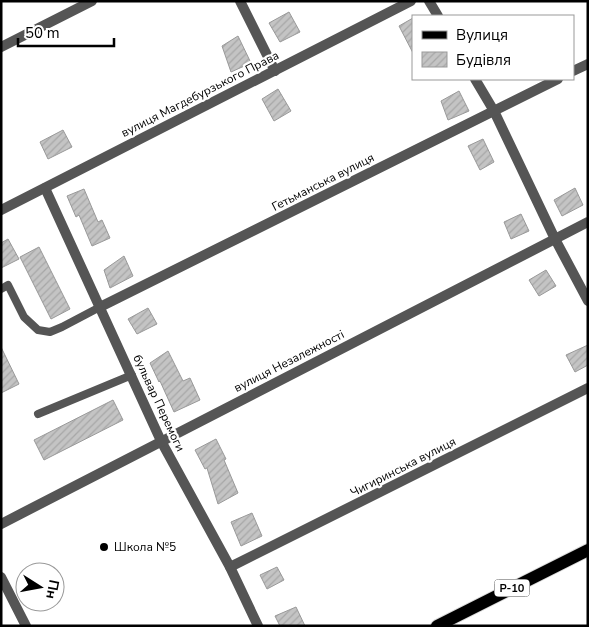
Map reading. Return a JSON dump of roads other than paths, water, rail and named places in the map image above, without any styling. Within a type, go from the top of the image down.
[{"type":"main road","name":"Р-10","points":[[437,626],[588,550]]},
{"type":"street","points":[[1,47],[92,1]]},
{"type":"street","points":[[240,1],[275,71]]},
{"type":"street","name":"вулиця Магдебурзького Права","points":[[1,210],[410,1]]},
{"type":"street","points":[[429,1],[437,15]]},
{"type":"street","points":[[574,71],[588,64]]},
{"type":"street","points":[[476,80],[494,110],[555,239],[588,301]]},
{"type":"street","name":"Гетьманська вулиця","points":[[100,307],[556,80]]},
{"type":"street","name":"бульвар Перемоги","points":[[45,188],[161,440],[230,567],[258,626]]},
{"type":"street","name":"вулиця Незалежності","points":[[1,524],[588,222]]},
{"type":"street","name":"Чигиринська вулиця","points":[[230,567],[588,388]]},
{"type":"street","points":[[1,577],[26,626]]},
{"type":"lane","points":[[1,289],[8,285],[24,317],[38,330],[50,332],[100,307]]},
{"type":"lane","points":[[38,414],[132,375]]},
{"type":"place","name":"Школа №5","points":[[104,547]]}]
